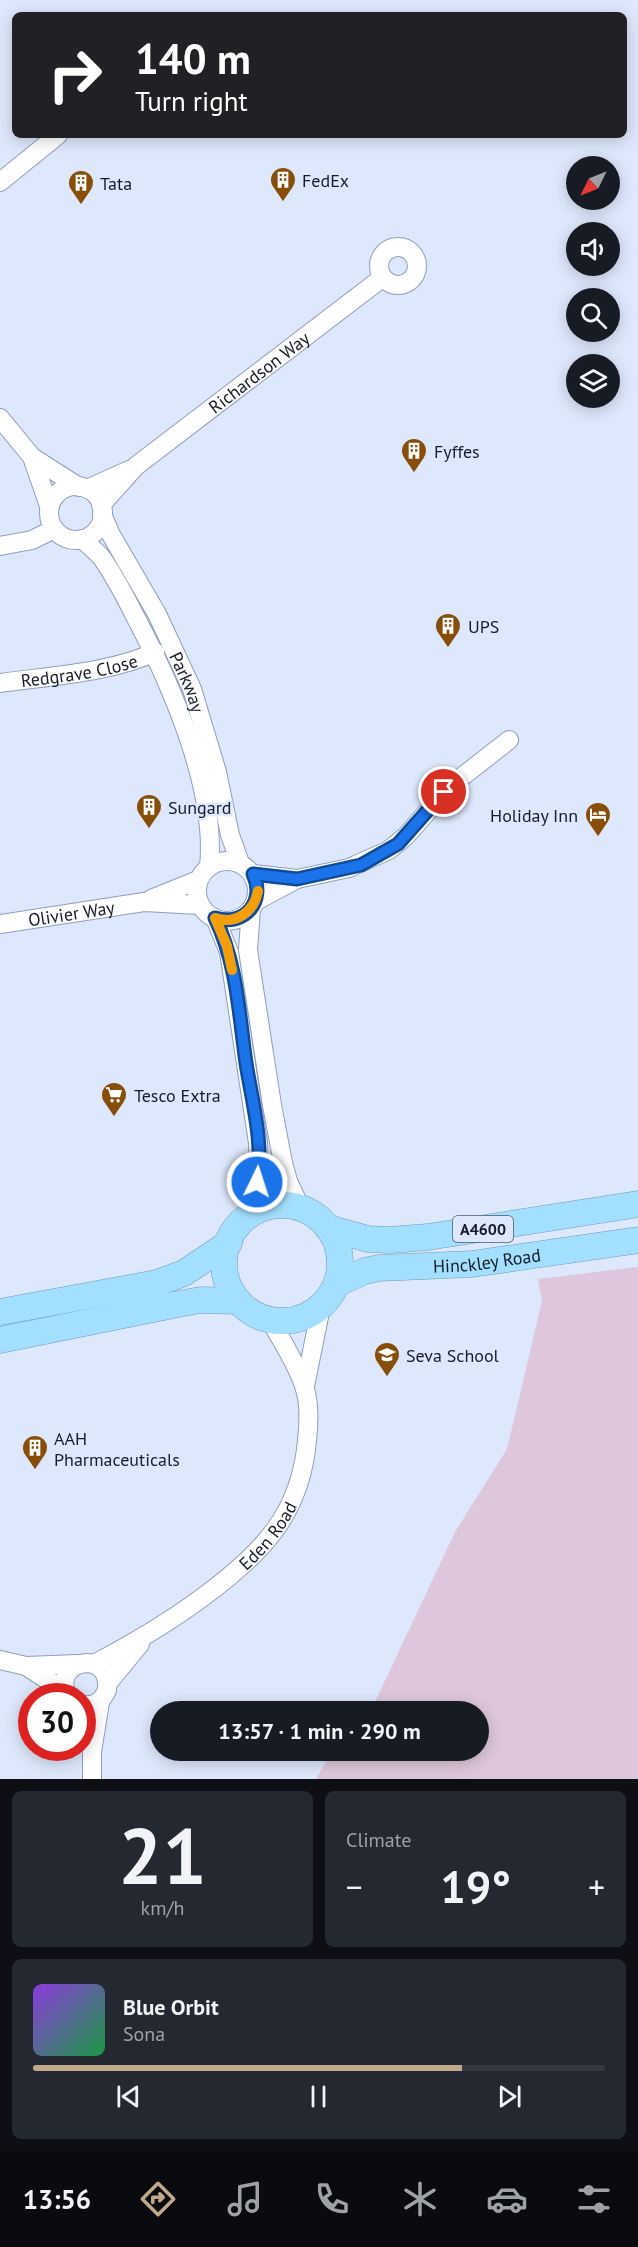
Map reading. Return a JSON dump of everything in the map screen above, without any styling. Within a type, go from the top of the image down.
[{"type":"highway","points":[[282,1204],[315,1216],[328,1228],[335,1239],[341,1261],[338,1283],[333,1293],[321,1306],[298,1318],[271,1321],[252,1314],[236,1301],[224,1275],[225,1256],[239,1225],[250,1213],[271,1205],[282,1204]]},
{"type":"highway","name":"Hinckley Road","points":[[328,1228],[368,1239],[390,1240],[638,1204]]},
{"type":"highway","name":"Hinckley Road","points":[[338,1283],[365,1271],[379,1268],[472,1264],[638,1240]]},
{"type":"highway","points":[[0,1312],[157,1283],[184,1273],[229,1243]]},
{"type":"highway","points":[[0,1340],[201,1300],[236,1301]]},
{"type":"street","points":[[0,182],[54,138]]},
{"type":"street","name":"Richardson Way","points":[[83,488],[136,466],[382,278]]},
{"type":"street","points":[[0,418],[32,457],[94,494],[102,510],[100,523],[95,531],[82,539],[66,538],[54,529],[49,516],[53,498],[61,490],[70,487],[83,488]]},
{"type":"street","points":[[32,457],[50,507]]},
{"type":"street","name":"Richardson Way","points":[[102,510],[136,466]]},
{"type":"street","name":"Parkway","points":[[102,510],[110,533],[157,614],[192,689],[217,772],[230,835],[246,868]]},
{"type":"street","points":[[0,546],[32,540],[54,529]]},
{"type":"street","name":"Parkway","points":[[82,539],[105,563],[155,652],[168,681],[192,750],[207,817],[211,846],[204,874]]},
{"type":"street","name":"Redgrave Close","points":[[0,683],[115,666],[138,660],[155,652]]},
{"type":"street","points":[[215,918],[232,920],[242,916],[253,905],[297,879],[349,868],[389,850],[406,836],[448,787],[509,740]]},
{"type":"street","points":[[250,1213],[259,1170],[258,1143],[229,952],[215,918],[200,906],[196,887],[204,874],[228,862],[297,879]]},
{"type":"street","points":[[246,868],[257,882],[258,892],[248,933],[249,958],[272,1106],[288,1181],[301,1209]]},
{"type":"street","name":"Olivier Way","points":[[144,902],[204,874]]},
{"type":"street","name":"Olivier Way","points":[[0,924],[144,902],[200,906]]},
{"type":"street","name":"Eden Road","points":[[145,1638],[235,1573],[274,1533],[291,1505],[305,1463],[309,1417],[305,1386],[321,1306]]},
{"type":"street","name":"Eden Road","points":[[271,1321],[305,1386]]},
{"type":"street","points":[[66,1683],[66,1677],[70,1670],[145,1638]]},
{"type":"street","points":[[108,1683],[145,1638]]},
{"type":"street","points":[[0,1660],[26,1666],[86,1664],[105,1674],[108,1683],[107,1690],[96,1700]]},
{"type":"street","points":[[26,1666],[51,1683]]},
{"type":"street","points":[[92,1761],[92,1779]]},
{"type":"shaded area","points":[[638,1267],[638,1779],[316,1779],[326,1761],[489,1761],[489,1701],[375,1701],[455,1532],[507,1449],[542,1301],[538,1279]]},
{"type":"slow traffic","points":[[232,970],[229,952],[215,918],[232,920],[242,916],[251,909],[258,891]]},
{"type":"place","name":"FedEx","points":[[283,203]]},
{"type":"place","name":"Tata","points":[[81,206]]},
{"type":"place","name":"Fyffes","points":[[414,474]]},
{"type":"place","name":"UPS","points":[[448,649]]},
{"type":"place","name":"Sungard","points":[[149,830]]},
{"type":"place","name":"Holiday Inn","points":[[598,838]]},
{"type":"place","name":"Tesco Extra","points":[[114,1118]]},
{"type":"place","name":"Seva School","points":[[387,1378]]},
{"type":"place","name":"AAH Pharmaceuticals","points":[[35,1471]]},
{"type":"route","points":[[257,1182],[260,1161],[238,1005],[229,952],[215,918],[232,920],[251,909],[258,892],[253,874],[297,879],[361,865],[375,858],[398,844],[444,792]]}]
